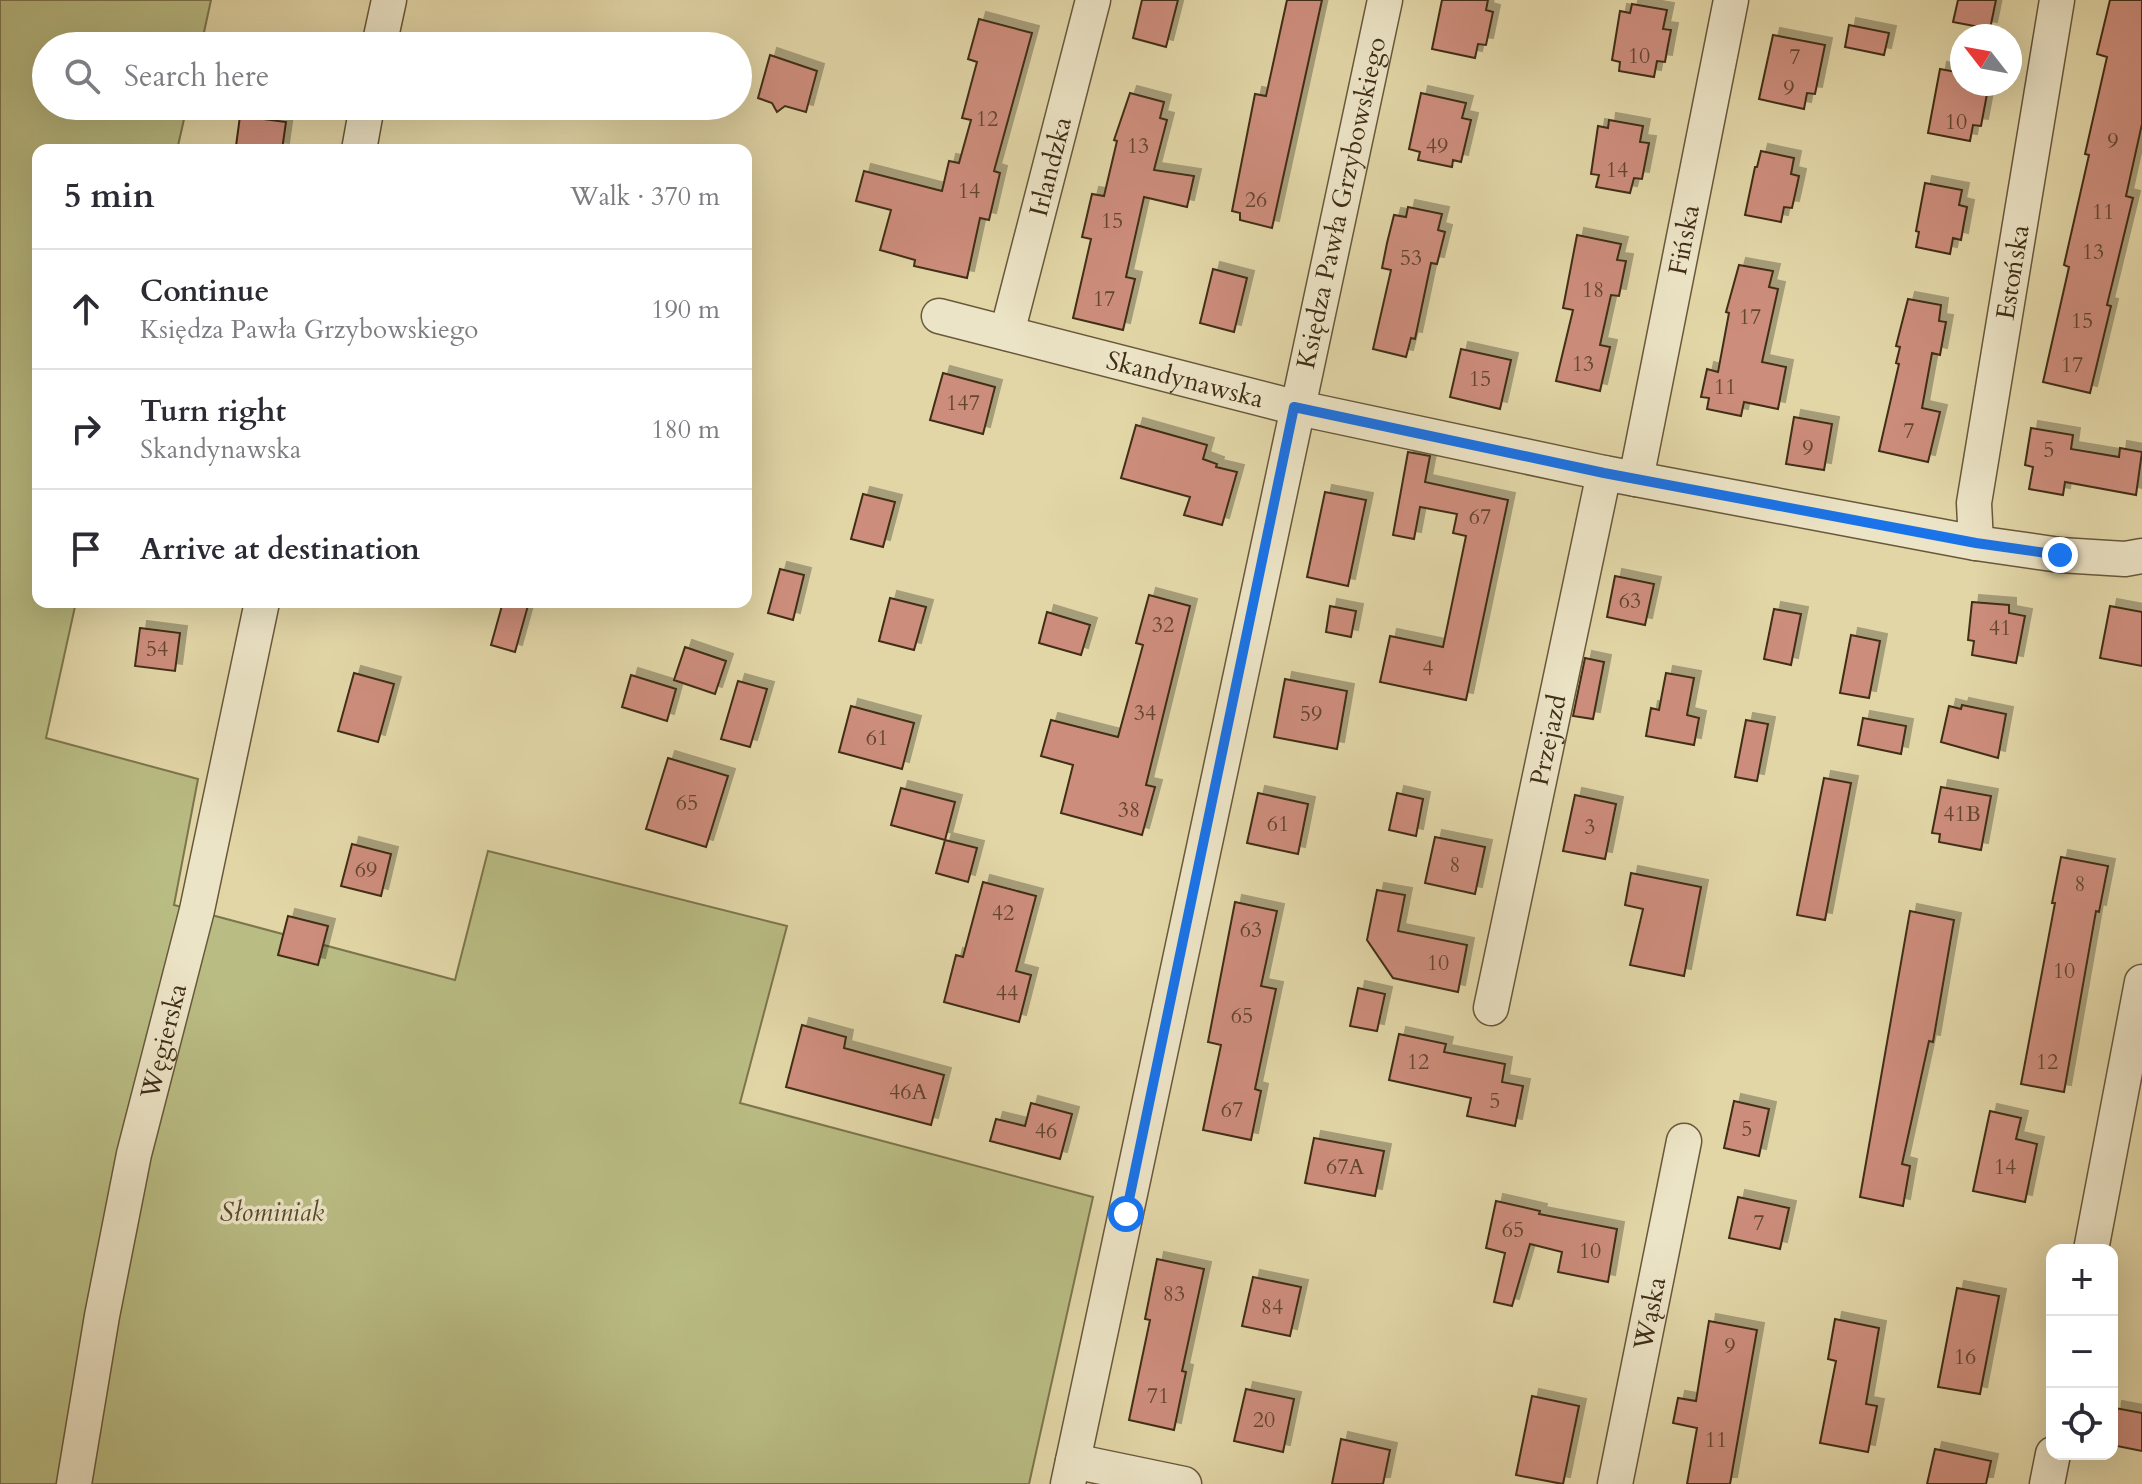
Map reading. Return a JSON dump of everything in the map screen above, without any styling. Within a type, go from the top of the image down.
[{"type":"street","points":[[382,32],[389,0]]},
{"type":"street","name":"Irlandzka","points":[[1007,333],[1093,0]]},
{"type":"street","name":"Księdza Pawła Grzybowskiego","points":[[1070,1473],[1294,407],[1385,0]]},
{"type":"street","name":"Fińska","points":[[1620,476],[1731,0]]},
{"type":"street","name":"Estońska","points":[[1976,543],[1974,503],[2057,0]]},
{"type":"street","points":[[360,144],[364,120]]},
{"type":"street","name":"Skandynawska","points":[[939,316],[1294,407],[1620,476],[1976,543],[2060,555],[2125,559],[2142,556]]},
{"type":"street","name":"Przejazd","points":[[1491,1008],[1620,476]]},
{"type":"street","name":"Węgierska","points":[[74,1484],[102,1316],[134,1154],[197,910],[261,608]]},
{"type":"street","points":[[2092,1244],[2142,982]]},
{"type":"street","name":"Wąska","points":[[1615,1484],[1684,1141]]},
{"type":"street","points":[[2047,1484],[2052,1460]]},
{"type":"street","points":[[1070,1473],[1184,1484]]},
{"type":"green space","name":"Słominiak","points":[[0,0],[211,0],[204,32],[32,32],[32,120],[184,120],[178,144],[32,144],[32,608],[75,608],[46,738],[198,779],[174,905],[455,980],[488,851],[787,926],[740,1103],[1093,1197],[1029,1484],[0,1484]]},
{"type":"building","points":[[1142,0],[1178,0],[1166,47],[1133,38]]},
{"type":"building","points":[[1287,0],[1322,0],[1272,228],[1240,220],[1240,213],[1232,211],[1255,94],[1266,96]]},
{"type":"building","points":[[1442,0],[1488,0],[1486,10],[1493,12],[1486,45],[1478,44],[1475,58],[1432,49]]},
{"type":"building","points":[[1958,0],[1996,0],[1991,24],[1953,22]]},
{"type":"building","points":[[2110,0],[2142,0],[2142,124],[2126,196],[2133,198],[2090,393],[2043,382],[2069,267],[2064,265],[2107,57],[2097,54]]},
{"type":"building","points":[[1632,4],[1667,10],[1663,29],[1671,30],[1665,62],[1657,61],[1654,77],[1619,71],[1620,62],[1612,60],[1620,11],[1630,13]]},
{"type":"building","points":[[979,19],[1032,33],[994,171],[1000,173],[989,220],[980,218],[967,278],[914,266],[915,260],[880,250],[891,210],[856,201],[864,171],[942,191],[949,161],[959,163],[971,120],[962,118],[977,62],[968,59]]},
{"type":"building","points":[[1849,25],[1889,33],[1884,55],[1845,47]]},
{"type":"building","points":[[1773,35],[1825,45],[1815,94],[1807,93],[1804,109],[1759,99]]},
{"type":"building","points":[[770,55],[817,71],[806,112],[785,106],[777,112],[772,103],[758,98]]},
{"type":"building","points":[[1940,69],[1950,71],[1950,96],[1987,96],[1981,126],[1973,125],[1970,141],[1928,133]]},
{"type":"building","points":[[1130,93],[1164,102],[1160,118],[1167,120],[1154,170],[1194,176],[1187,207],[1144,197],[1126,277],[1135,279],[1123,330],[1073,318],[1091,239],[1082,237],[1092,194],[1104,196],[1117,141],[1114,140]]},
{"type":"building","points":[[1421,93],[1466,103],[1462,118],[1471,120],[1461,162],[1453,160],[1452,167],[1418,160],[1420,152],[1409,149]]},
{"type":"building","points":[[239,120],[286,122],[283,144],[236,144]]},
{"type":"building","points":[[1609,120],[1643,126],[1640,142],[1649,143],[1642,179],[1634,178],[1630,193],[1596,187],[1599,175],[1591,174],[1598,126],[1608,128]]},
{"type":"building","points":[[1761,151],[1794,158],[1791,174],[1799,176],[1792,208],[1784,207],[1781,222],[1745,215]]},
{"type":"building","points":[[1925,183],[1962,190],[1959,205],[1967,207],[1961,240],[1953,238],[1950,254],[1916,247]]},
{"type":"building","points":[[1408,207],[1442,214],[1438,230],[1445,232],[1437,264],[1431,263],[1415,339],[1411,338],[1406,357],[1373,349],[1391,270],[1382,268],[1387,243],[1394,215],[1406,217]]},
{"type":"building","points":[[1577,235],[1621,244],[1617,260],[1626,261],[1619,296],[1611,295],[1600,345],[1610,347],[1600,391],[1556,381],[1573,310],[1563,308]]},
{"type":"building","points":[[1739,265],[1773,271],[1769,287],[1778,289],[1762,362],[1786,367],[1778,409],[1744,402],[1741,416],[1707,409],[1709,398],[1701,397],[1707,369],[1718,372],[1729,313],[1726,312]]},
{"type":"building","points":[[1213,269],[1247,278],[1234,332],[1200,323]]},
{"type":"building","points":[[1908,299],[1941,305],[1939,321],[1946,322],[1940,355],[1932,353],[1922,408],[1940,412],[1928,462],[1879,451],[1899,364],[1896,363],[1900,347],[1896,346]]},
{"type":"building","points":[[1461,349],[1511,360],[1500,409],[1450,397]]},
{"type":"building","points":[[943,373],[995,387],[983,434],[930,420]]},
{"type":"building","points":[[1794,417],[1832,424],[1824,470],[1786,464]]},
{"type":"building","points":[[1136,425],[1207,445],[1203,459],[1217,464],[1216,467],[1237,472],[1222,525],[1184,515],[1190,497],[1121,478]]},
{"type":"building","points":[[2031,428],[2073,435],[2071,449],[2119,457],[2120,448],[2142,452],[2136,495],[2065,482],[2063,495],[2029,489],[2033,467],[2025,465]]},
{"type":"building","points":[[1408,452],[1430,456],[1425,482],[1508,500],[1466,700],[1380,682],[1390,636],[1443,647],[1466,536],[1453,533],[1457,514],[1420,507],[1414,539],[1393,535]]},
{"type":"building","points":[[1325,492],[1366,500],[1348,586],[1307,577]]},
{"type":"building","points":[[863,494],[895,502],[883,547],[851,539]]},
{"type":"building","points":[[780,569],[804,575],[793,620],[768,613]]},
{"type":"building","points":[[1615,576],[1654,584],[1645,625],[1607,617]]},
{"type":"building","points":[[1149,595],[1190,606],[1146,785],[1155,787],[1142,835],[1061,813],[1073,765],[1041,756],[1051,720],[1118,737],[1143,645],[1136,643]]},
{"type":"building","points":[[890,598],[926,607],[914,650],[879,641]]},
{"type":"building","points":[[1972,602],[2009,605],[2009,613],[2025,616],[2016,663],[1972,655],[1974,641],[1968,640]]},
{"type":"building","points":[[1330,606],[1356,611],[1351,637],[1326,632]]},
{"type":"building","points":[[2110,606],[2142,612],[2142,666],[2100,658]]},
{"type":"building","points":[[501,608],[527,608],[515,652],[491,645]]},
{"type":"building","points":[[1774,609],[1801,614],[1791,665],[1764,659]]},
{"type":"building","points":[[1047,612],[1090,625],[1081,655],[1039,643]]},
{"type":"building","points":[[140,628],[180,633],[175,671],[135,666]]},
{"type":"building","points":[[1851,635],[1880,641],[1869,698],[1840,693]]},
{"type":"building","points":[[685,647],[726,661],[715,694],[674,680]]},
{"type":"building","points":[[1585,658],[1604,662],[1593,719],[1573,716]]},
{"type":"building","points":[[354,673],[394,684],[378,742],[338,731]]},
{"type":"building","points":[[1666,673],[1694,678],[1687,715],[1699,718],[1694,745],[1646,736],[1651,708],[1659,710]]},
{"type":"building","points":[[631,675],[676,689],[667,721],[622,707]]},
{"type":"building","points":[[1285,679],[1347,691],[1337,749],[1274,737]]},
{"type":"building","points":[[738,681],[767,689],[750,747],[721,739]]},
{"type":"building","points":[[1962,705],[2006,714],[1998,758],[1941,742],[1949,706],[1961,709]]},
{"type":"building","points":[[851,706],[914,723],[902,769],[839,752]]},
{"type":"building","points":[[1863,718],[1906,726],[1901,754],[1858,745]]},
{"type":"building","points":[[1746,720],[1768,724],[1757,781],[1735,777]]},
{"type":"building","points":[[668,758],[728,776],[706,847],[646,829]]},
{"type":"building","points":[[1824,778],[1851,783],[1825,920],[1797,915]]},
{"type":"building","points":[[1941,787],[1991,796],[1981,850],[1939,842],[1940,834],[1932,833]]},
{"type":"building","points":[[901,788],[955,802],[945,840],[891,825]]},
{"type":"building","points":[[1258,793],[1308,804],[1298,854],[1247,843]]},
{"type":"building","points":[[1397,793],[1423,799],[1416,836],[1389,830]]},
{"type":"building","points":[[1575,795],[1616,804],[1605,859],[1563,851]]},
{"type":"building","points":[[1435,837],[1485,847],[1475,894],[1425,883]]},
{"type":"building","points":[[945,840],[977,848],[968,882],[936,873]]},
{"type":"building","points":[[352,844],[391,854],[381,896],[341,886]]},
{"type":"building","points":[[2061,857],[2108,866],[2099,912],[2096,911],[2064,1092],[2021,1084]]},
{"type":"building","points":[[1631,873],[1701,887],[1684,976],[1630,965],[1643,909],[1625,905]]},
{"type":"building","points":[[983,882],[1036,896],[1016,971],[1031,975],[1019,1022],[944,1002],[956,955],[963,957]]},
{"type":"building","points":[[1377,890],[1405,895],[1398,931],[1467,945],[1458,992],[1393,978],[1367,940]]},
{"type":"building","points":[[1235,902],[1277,911],[1261,986],[1276,989],[1255,1089],[1261,1091],[1251,1140],[1203,1130],[1221,1045],[1208,1042]]},
{"type":"building","points":[[1910,911],[1954,920],[1933,1042],[1929,1041],[1902,1164],[1910,1166],[1903,1206],[1860,1197]]},
{"type":"building","points":[[288,916],[328,926],[318,965],[278,955]]},
{"type":"building","points":[[1358,988],[1385,994],[1377,1031],[1350,1026]]},
{"type":"building","points":[[802,1025],[846,1037],[844,1048],[944,1075],[931,1125],[786,1087]]},
{"type":"building","points":[[1399,1034],[1446,1044],[1444,1052],[1505,1064],[1502,1082],[1523,1086],[1515,1126],[1467,1116],[1471,1098],[1389,1080]]},
{"type":"building","points":[[1734,1101],[1769,1109],[1759,1156],[1724,1148]]},
{"type":"building","points":[[1031,1103],[1072,1114],[1060,1159],[990,1141],[996,1119],[1025,1126]]},
{"type":"building","points":[[1990,1111],[2021,1118],[2016,1139],[2037,1144],[2025,1202],[1973,1191]]},
{"type":"building","points":[[1314,1138],[1384,1151],[1375,1196],[1305,1183]]},
{"type":"building","points":[[1738,1197],[1789,1208],[1780,1249],[1729,1238]]},
{"type":"building","points":[[1496,1201],[1540,1211],[1539,1214],[1617,1229],[1608,1282],[1558,1272],[1562,1252],[1530,1244],[1512,1306],[1494,1302],[1505,1253],[1486,1248]]},
{"type":"building","points":[[1157,1259],[1204,1269],[1182,1371],[1186,1372],[1174,1430],[1129,1420],[1150,1320],[1145,1319]]},
{"type":"building","points":[[1253,1277],[1301,1287],[1290,1336],[1242,1326]]},
{"type":"building","points":[[1957,1288],[1999,1296],[1980,1394],[1938,1387]]},
{"type":"building","points":[[1835,1319],[1879,1328],[1866,1404],[1877,1406],[1868,1452],[1820,1443],[1836,1361],[1828,1359]]},
{"type":"building","points":[[1709,1321],[1757,1330],[1730,1484],[1687,1484],[1697,1428],[1673,1423],[1678,1398],[1696,1401]]},
{"type":"building","points":[[1246,1389],[1294,1399],[1283,1452],[1234,1441]]},
{"type":"building","points":[[1532,1396],[1579,1406],[1563,1484],[1516,1475]]},
{"type":"building","points":[[2118,1409],[2142,1413],[2142,1451],[2118,1446]]},
{"type":"building","points":[[1341,1439],[1390,1450],[1383,1484],[1332,1484]]},
{"type":"building","points":[[1935,1449],[1991,1461],[1986,1484],[1927,1484]]},
{"type":"route","points":[[1126,1214],[1294,407],[1604,473],[1976,543],[2060,555]]}]
